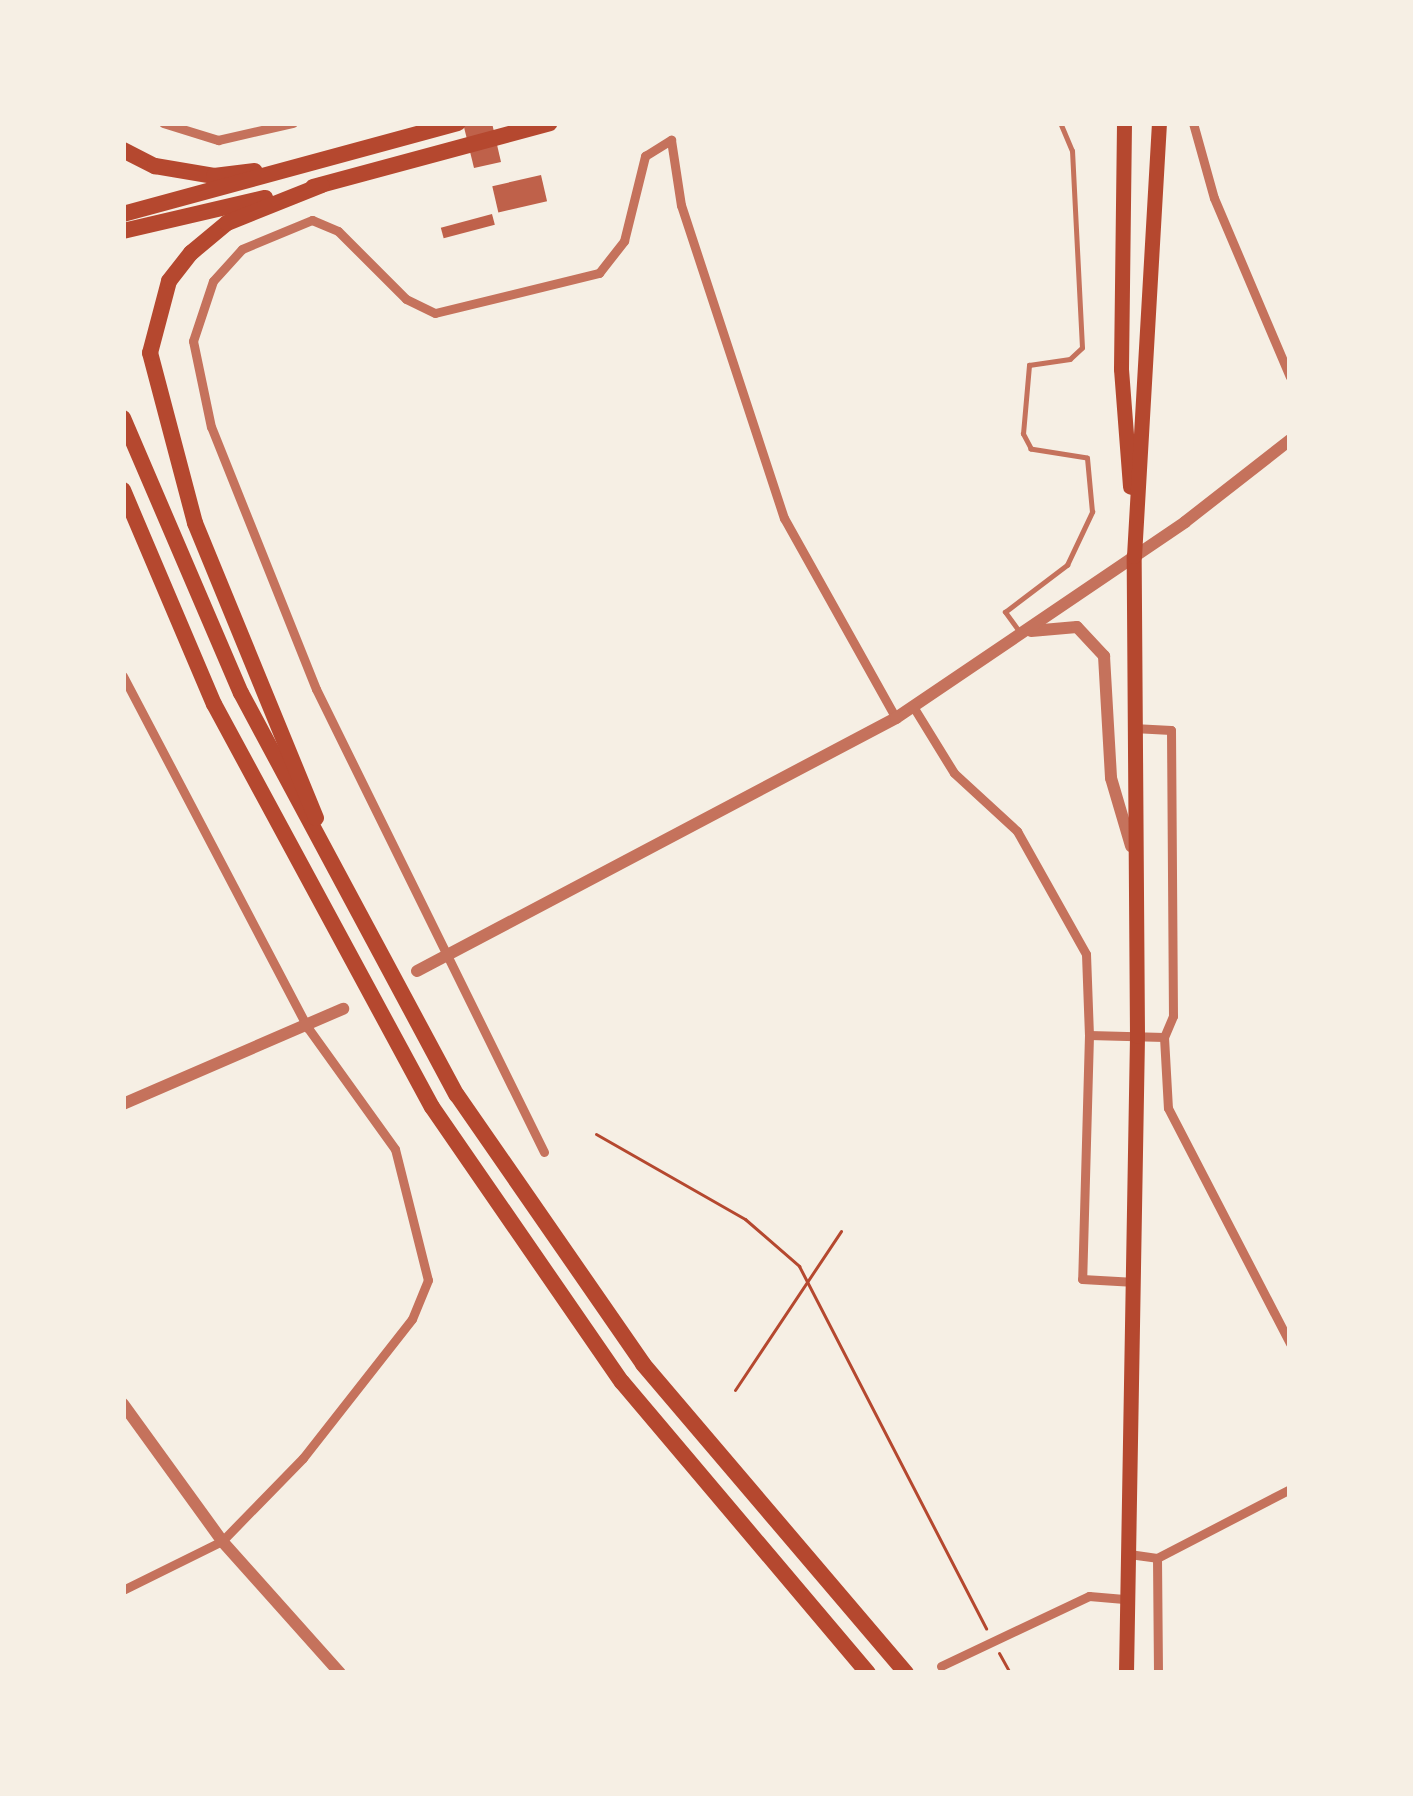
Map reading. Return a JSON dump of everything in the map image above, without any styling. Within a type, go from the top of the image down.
[{"type":"highway","points":[[123,214],[458,123]]},
{"type":"highway","points":[[123,231],[322,185],[550,123]]},
{"type":"highway","points":[[1124,123],[1121,368],[1134,556]]},
{"type":"highway","points":[[1126,1673],[1137,1036],[1131,845],[1134,556],[1159,123]]},
{"type":"highway","points":[[123,150],[155,166],[214,176],[301,166]]},
{"type":"highway","points":[[322,185],[227,223],[190,253],[162,297],[150,353],[195,523],[379,960]]},
{"type":"highway","points":[[123,418],[242,693],[379,960],[530,1207],[643,1364],[906,1673]]},
{"type":"highway","points":[[123,490],[163,589]]},
{"type":"highway","points":[[123,503],[280,836],[432,1108],[622,1382],[868,1673]]},
{"type":"street","points":[[163,123],[218,140],[293,123]]},
{"type":"street","points":[[1193,123],[1214,198],[1290,376]]},
{"type":"street","points":[[544,1152],[316,689],[211,427],[193,341],[196,316],[212,281],[242,249],[312,220],[325,222],[406,299],[435,313],[598,273],[624,241],[645,156],[671,140],[682,205],[784,518],[896,718]]},
{"type":"street","points":[[417,970],[914,708],[1134,556],[1290,440]]},
{"type":"street","points":[[1023,633],[1077,627],[1098,644],[1107,672],[1111,778],[1131,845]]},
{"type":"street","points":[[123,676],[308,1028],[394,1149],[428,1280],[412,1319],[303,1458],[222,1541],[123,1590]]},
{"type":"street","points":[[914,708],[954,773],[1017,831],[1086,954],[1089,1035],[1082,1280],[1135,1282]]},
{"type":"street","points":[[1132,728],[1172,730],[1173,993],[1164,1037],[1168,1108],[1290,1343]]},
{"type":"street","points":[[123,1104],[343,1009]]},
{"type":"street","points":[[1089,1035],[1164,1037]]},
{"type":"street","points":[[123,1404],[222,1541],[340,1673]]},
{"type":"street","points":[[1130,1554],[1157,1558],[1290,1489]]},
{"type":"street","points":[[1157,1558],[1158,1673]]},
{"type":"street","points":[[941,1666],[1089,1596],[1127,1599]]},
{"type":"lane","points":[[1023,633],[1006,612],[1067,565],[1092,512],[1087,458],[1031,449],[1023,434],[1029,365],[1070,359],[1082,348],[1072,151],[1060,123]]},
{"type":"path","points":[[596,1134],[745,1219],[799,1266],[803,1282],[1010,1673]]},
{"type":"path","points":[[735,1390],[803,1282],[842,1231]]},
{"type":"building","points":[[463,123],[492,123],[501,162],[474,168]]},
{"type":"building","points":[[541,175],[547,201],[498,213],[492,186]]},
{"type":"building","points":[[492,214],[495,225],[444,238],[441,228]]}]
